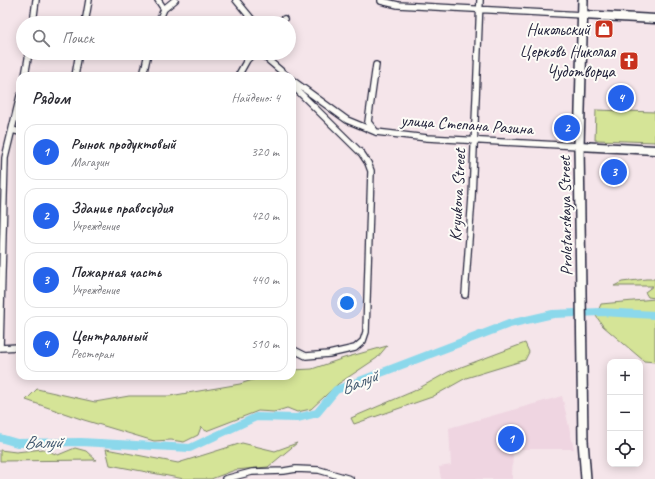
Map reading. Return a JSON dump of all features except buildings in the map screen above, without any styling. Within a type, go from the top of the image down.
[{"type":"main road","name":"Proletarskaya Street","points":[[583,0],[579,146],[586,479]]},
{"type":"main road","points":[[582,15],[655,19]]},
{"type":"main road","name":"улица Степана Разина","points":[[579,146],[655,150]]},
{"type":"street","points":[[34,16],[36,0]]},
{"type":"street","points":[[86,16],[89,0]]},
{"type":"street","points":[[158,0],[164,9]]},
{"type":"street","points":[[161,16],[164,9],[174,0]]},
{"type":"street","points":[[236,0],[249,16]]},
{"type":"street","name":"Kryukova Street","points":[[465,295],[480,0]]},
{"type":"street","points":[[381,1],[398,5],[480,8],[582,15]]},
{"type":"street","points":[[26,72],[28,60]]},
{"type":"street","points":[[76,72],[78,60]]},
{"type":"street","points":[[144,72],[146,60]]},
{"type":"street","points":[[240,72],[246,60]]},
{"type":"street","points":[[268,60],[282,72]]},
{"type":"street","points":[[376,65],[368,122],[376,132]]},
{"type":"street","name":"улица Степана Разина","points":[[296,84],[347,120],[376,132],[427,138],[579,146]]},
{"type":"street","points":[[296,88],[362,154],[371,171],[366,332],[363,341],[355,348],[329,354],[306,356],[296,352]]},
{"type":"street","points":[[16,113],[5,158],[0,348],[16,347]]},
{"type":"street","points":[[12,130],[16,131]]},
{"type":"street","points":[[225,479],[252,472],[284,471],[296,468],[319,470],[350,479]]},
{"type":"street","points":[[282,479],[284,471]]},
{"type":"shaded area","points":[[562,396],[574,449],[513,449],[512,479],[441,479],[439,467],[451,465],[449,428]]},
{"type":"green space","points":[[596,110],[655,112],[655,142],[595,140]]},
{"type":"green space","points":[[655,279],[655,298],[648,297],[645,292],[653,286],[614,286],[622,282]]},
{"type":"green space","points":[[655,299],[655,362],[644,361],[603,326],[596,316],[601,304]]},
{"type":"green space","points":[[525,343],[529,352],[525,360],[466,378],[432,397],[354,424],[351,418],[414,391],[448,372]]},
{"type":"green space","points":[[387,346],[377,358],[338,384],[311,409],[297,412],[287,408],[274,412],[258,411],[206,431],[201,427],[198,435],[184,442],[171,440],[154,441],[84,420],[26,400],[37,389],[95,402],[129,396],[170,396],[240,384],[252,380],[296,380],[296,370],[312,369]]},
{"type":"green space","points":[[242,443],[275,451],[297,443],[268,467],[235,470],[211,479],[184,479],[110,465],[106,449],[178,463]]},
{"type":"green space","points":[[75,448],[86,451],[96,460],[0,461],[0,450],[16,452],[43,449],[58,455]]},
{"type":"waterway","name":"Валуй","points":[[0,438],[17,443],[81,442],[190,448],[256,417],[297,418],[317,413],[336,390],[509,324],[553,314],[601,312],[655,315]]},
{"type":"place","name":"Никольский","points":[[604,29]]},
{"type":"place","name":"Церковь Николая Чудотворца","points":[[629,61]]},
{"type":"place","name":"Центральный","points":[[621,98]]},
{"type":"place","name":"Здание правосудия","points":[[567,128]]},
{"type":"place","name":"Пожарная часть","points":[[614,172]]},
{"type":"place","name":"Рынок продуктовый","points":[[511,439]]}]
